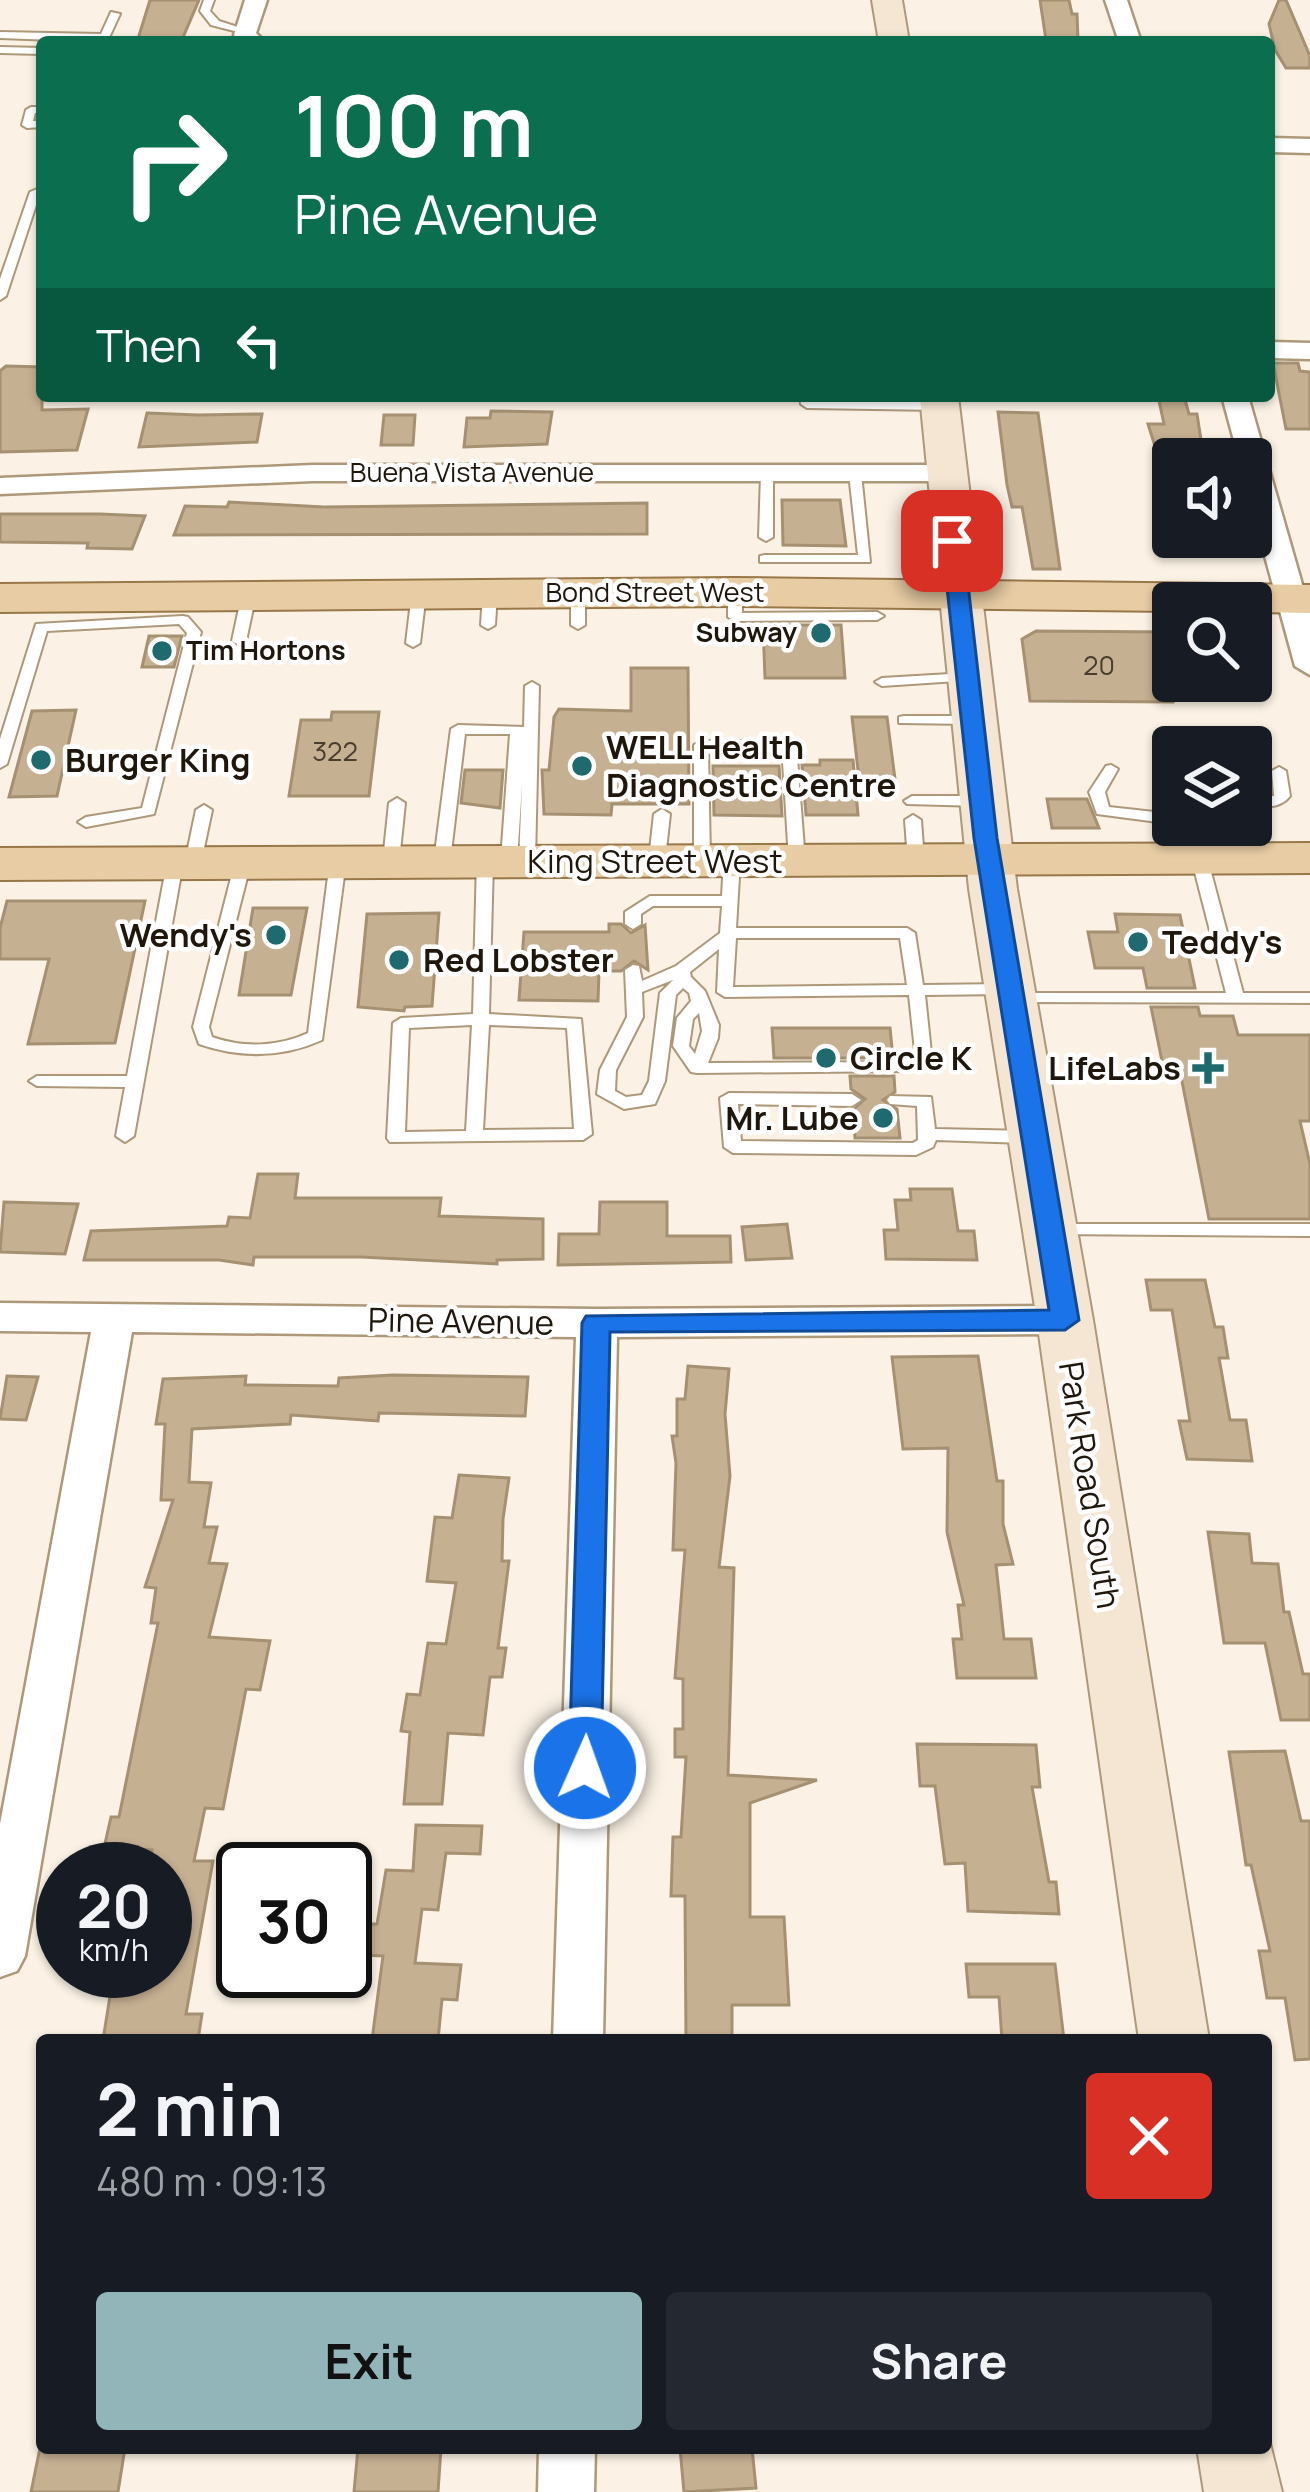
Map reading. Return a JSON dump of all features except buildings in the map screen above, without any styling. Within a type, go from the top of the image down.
[{"type":"main road","points":[[887,0],[892,36]]},
{"type":"main road","name":"Park Road South","points":[[940,402],[981,801],[1173,2034]]},
{"type":"main road","name":"Bond Street West","points":[[0,598],[124,612],[249,594],[419,593],[489,609],[578,609],[654,602],[750,575],[809,576],[958,595],[1301,598]]},
{"type":"main road","name":"King Street West","points":[[0,864],[797,861],[915,840],[990,860],[1152,842]]},
{"type":"main road","name":"King Street West","points":[[1236,846],[1310,858]]},
{"type":"main road","points":[[1237,2454],[1243,2492]]},
{"type":"street","points":[[250,36],[256,0]]},
{"type":"street","points":[[1116,0],[1128,36]]},
{"type":"street","points":[[1275,146],[1310,146]]},
{"type":"street","points":[[1275,350],[1310,350]]},
{"type":"street","points":[[1237,402],[1301,598],[1310,666]]},
{"type":"street","name":"Buena Vista Avenue","points":[[0,486],[76,487],[313,473],[945,473]]},
{"type":"street","name":"Pine Avenue","points":[[0,1317],[596,1323],[1065,1320]]},
{"type":"street","points":[[0,1956],[114,1318]]},
{"type":"street","points":[[578,2034],[596,1323]]},
{"type":"street","points":[[566,2492],[567,2454]]},
{"type":"lane","points":[[209,0],[208,18],[246,36]]},
{"type":"lane","points":[[104,36],[115,14]]},
{"type":"lane","points":[[0,35],[36,36]]},
{"type":"lane","points":[[0,50],[36,51]]},
{"type":"lane","points":[[0,296],[36,195]]},
{"type":"lane","points":[[806,402],[895,402]]},
{"type":"lane","points":[[766,537],[767,473]]},
{"type":"lane","points":[[809,576],[865,559],[855,473]]},
{"type":"lane","points":[[750,575],[734,617],[877,616]]},
{"type":"lane","points":[[413,643],[419,593]]},
{"type":"lane","points":[[239,641],[249,594]]},
{"type":"lane","points":[[0,764],[41,627],[124,612],[183,620],[194,632],[149,811],[86,822]]},
{"type":"lane","points":[[882,682],[970,699]]},
{"type":"lane","points":[[491,861],[532,686]]},
{"type":"lane","points":[[904,720],[970,699]]},
{"type":"lane","points":[[473,1136],[491,861],[518,730],[458,729],[491,861]]},
{"type":"lane","points":[[740,746],[701,746],[697,859],[730,934],[725,992],[786,983],[860,982],[914,990],[1310,998]]},
{"type":"lane","points":[[789,746],[797,861]]},
{"type":"lane","points":[[1111,769],[1097,792],[1102,811],[1152,827]]},
{"type":"lane","points":[[1272,801],[1282,796],[1279,771]]},
{"type":"lane","points":[[912,801],[981,801]]},
{"type":"lane","points":[[391,861],[397,803]]},
{"type":"lane","points":[[204,811],[201,1028],[205,1040],[220,1047],[286,1048],[316,1036],[338,861]]},
{"type":"lane","points":[[1188,846],[1236,998]]},
{"type":"lane","points":[[633,924],[633,912],[697,859]]},
{"type":"lane","points":[[125,1136],[135,1082],[204,862]]},
{"type":"lane","points":[[682,975],[633,980],[634,1017],[608,1070],[606,1094],[624,1103],[649,1100],[657,1081],[668,993],[730,934],[784,941],[857,941],[907,933],[914,990],[922,1006],[922,1053],[904,1067],[697,1068]]},
{"type":"lane","points":[[682,975],[697,991],[698,1004],[709,1017],[710,1040],[697,1068]]},
{"type":"lane","points":[[697,1068],[681,1046],[685,1018],[698,1004]]},
{"type":"lane","points":[[481,1018],[575,1023],[583,1134],[473,1136],[396,1138],[401,1023],[481,1018]]},
{"type":"lane","points":[[37,1081],[135,1082]]},
{"type":"lane","points":[[847,1100],[729,1098],[733,1147],[916,1149],[927,1143],[926,1108],[896,1101]]},
{"type":"lane","points":[[928,1135],[1033,1138]]},
{"type":"lane","points":[[1048,1230],[1310,1230]]},
{"type":"place","name":"Subway","points":[[821,633]]},
{"type":"place","name":"Tim Hortons","points":[[162,651]]},
{"type":"place","name":"Burger King","points":[[41,760]]},
{"type":"place","name":"WELL Health Diagnostic Centre","points":[[582,766]]},
{"type":"place","name":"Wendy's","points":[[276,935]]},
{"type":"place","name":"Teddy's","points":[[1138,942]]},
{"type":"place","name":"Red Lobster","points":[[399,960]]},
{"type":"place","name":"Circle K","points":[[826,1058]]},
{"type":"place","name":"LifeLabs","points":[[1208,1068]]},
{"type":"place","name":"Mr. Lube","points":[[883,1118]]},
{"type":"route","points":[[585,1768],[596,1323],[1065,1320],[993,890],[952,541]]}]
